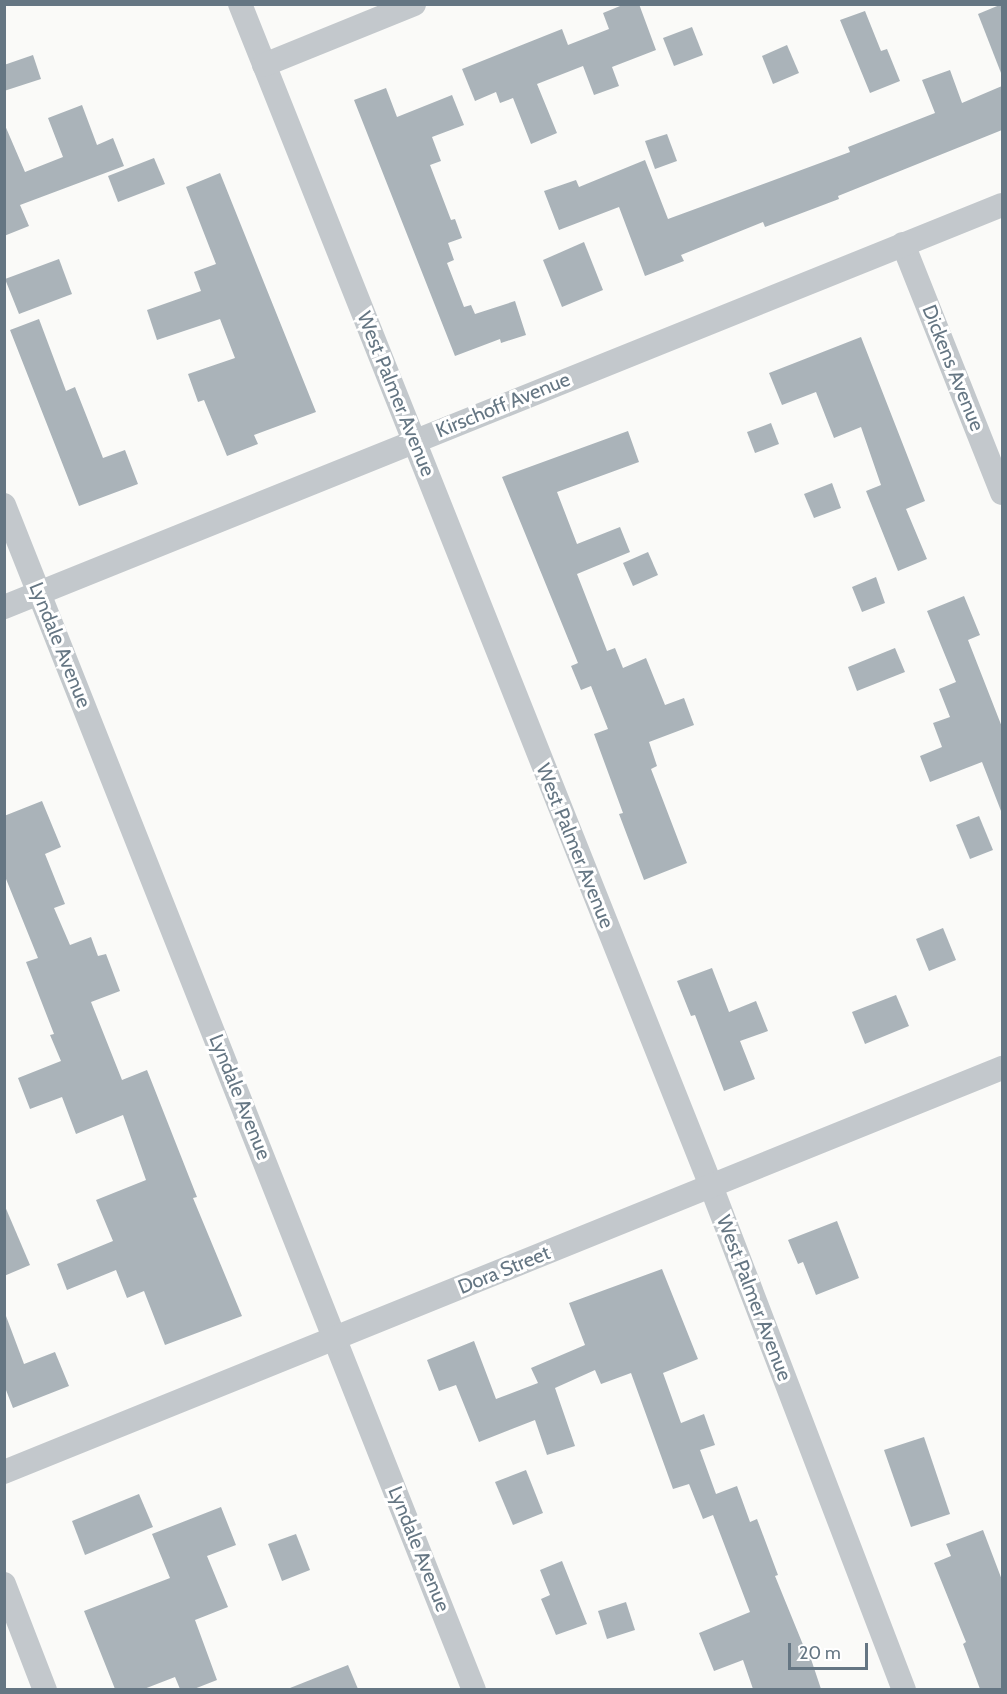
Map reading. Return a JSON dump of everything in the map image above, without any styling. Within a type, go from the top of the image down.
[{"type":"street","name":"West Palmer Avenue","points":[[240,4],[711,1186],[904,1689]]},
{"type":"street","points":[[264,65],[414,4]]},
{"type":"street","name":"Kirschoff Avenue","points":[[4,607],[1002,205]]},
{"type":"street","name":"Dickens Avenue","points":[[903,244],[1002,493]]},
{"type":"street","name":"Lyndale Avenue","points":[[4,505],[474,1689]]},
{"type":"street","name":"Dora Street","points":[[4,1472],[1002,1068]]},
{"type":"street","points":[[4,1584],[45,1689]]},
{"type":"building","points":[[625,4],[639,4],[656,50],[612,67],[619,86],[594,95],[583,66],[537,84],[557,133],[531,144],[513,98],[500,103],[496,92],[475,101],[462,69],[562,29],[568,45],[609,29],[603,13]]},
{"type":"building","points":[[1002,4],[1002,73],[1001,73],[978,14]]},
{"type":"building","points":[[865,11],[881,51],[887,49],[900,81],[870,93],[840,20]]},
{"type":"building","points":[[692,27],[703,55],[674,66],[663,38]]},
{"type":"building","points":[[787,45],[799,73],[773,84],[762,56]]},
{"type":"building","points":[[33,55],[41,79],[4,91],[4,65]]},
{"type":"building","points":[[950,70],[962,103],[1002,86],[1002,130],[838,196],[839,199],[765,227],[763,222],[681,255],[684,261],[645,276],[619,207],[559,230],[544,191],[576,180],[579,187],[645,160],[668,219],[850,152],[848,147],[935,113],[922,80]]},
{"type":"building","points":[[386,88],[397,117],[452,95],[464,125],[432,137],[441,161],[430,165],[451,220],[455,219],[462,238],[448,243],[454,260],[447,263],[464,307],[471,305],[475,314],[515,301],[526,335],[501,343],[500,339],[455,356],[354,100]]},
{"type":"building","points":[[82,105],[97,145],[113,138],[124,166],[20,205],[29,226],[4,236],[4,123],[25,172],[63,157],[48,118]]},
{"type":"building","points":[[667,134],[677,161],[655,169],[645,141]]},
{"type":"building","points":[[154,158],[165,184],[118,202],[108,176]]},
{"type":"building","points":[[220,173],[316,412],[254,435],[258,444],[227,456],[204,400],[198,402],[188,374],[235,358],[220,319],[157,340],[147,310],[201,291],[194,272],[216,264],[186,187]]},
{"type":"building","points":[[584,242],[603,290],[562,307],[543,260]]},
{"type":"building","points":[[59,259],[72,294],[19,314],[5,279]]},
{"type":"building","points":[[39,319],[66,391],[75,387],[103,458],[125,450],[138,484],[79,506],[10,330]]},
{"type":"building","points":[[861,337],[925,501],[906,509],[927,559],[898,571],[866,491],[881,485],[861,427],[834,438],[816,392],[782,405],[769,373]]},
{"type":"building","points":[[771,423],[779,444],[755,453],[747,432]]},
{"type":"building","points":[[628,431],[639,462],[557,492],[577,544],[620,527],[630,552],[577,574],[607,651],[615,648],[623,668],[646,658],[665,705],[684,698],[694,725],[649,742],[657,766],[651,769],[687,863],[644,880],[619,814],[623,813],[594,734],[608,729],[591,686],[581,690],[571,666],[578,663],[502,477]]},
{"type":"building","points":[[832,483],[841,508],[814,518],[804,494]]},
{"type":"building","points":[[648,552],[658,575],[633,586],[623,563]]},
{"type":"building","points":[[876,577],[885,603],[862,612],[852,587]]},
{"type":"building","points":[[964,596],[980,635],[968,640],[1002,727],[1001,811],[982,762],[930,782],[920,756],[942,747],[933,723],[950,717],[939,689],[956,682],[927,611]]},
{"type":"building","points":[[895,648],[905,672],[857,691],[848,667]]},
{"type":"building","points":[[42,801],[61,847],[45,854],[65,904],[54,908],[70,945],[91,937],[98,956],[106,954],[120,991],[91,1002],[122,1080],[147,1070],[197,1197],[193,1198],[242,1316],[165,1345],[144,1291],[127,1298],[116,1270],[67,1290],[57,1264],[113,1241],[96,1200],[146,1180],[123,1115],[76,1134],[62,1097],[30,1109],[18,1078],[61,1061],[50,1035],[54,1034],[26,962],[38,958],[4,874],[4,816]]},
{"type":"building","points":[[979,816],[993,850],[970,859],[956,825]]},
{"type":"building","points":[[943,928],[956,960],[929,971],[916,939]]},
{"type":"building","points":[[712,968],[729,1012],[756,1001],[768,1031],[740,1041],[755,1079],[724,1091],[695,1015],[691,1016],[677,981]]},
{"type":"building","points":[[896,995],[909,1026],[865,1044],[852,1012]]},
{"type":"building","points":[[4,1204],[30,1265],[4,1276]]},
{"type":"building","points":[[837,1221],[859,1278],[816,1295],[803,1262],[798,1264],[788,1240]]},
{"type":"building","points":[[662,1269],[698,1359],[663,1373],[681,1423],[704,1414],[715,1445],[700,1450],[716,1494],[737,1486],[750,1522],[757,1519],[778,1575],[775,1576],[808,1657],[810,1656],[821,1689],[753,1689],[743,1660],[714,1671],[699,1633],[750,1612],[713,1515],[703,1519],[689,1484],[673,1489],[631,1373],[601,1384],[595,1370],[555,1388],[575,1446],[547,1455],[535,1420],[479,1442],[456,1385],[439,1391],[427,1360],[474,1341],[496,1399],[538,1383],[531,1368],[585,1345],[569,1303]]},
{"type":"building","points":[[6,1316],[24,1364],[55,1352],[69,1386],[13,1408],[4,1385]]},
{"type":"building","points":[[924,1437],[950,1514],[911,1527],[884,1450]]},
{"type":"building","points":[[526,1470],[543,1513],[513,1525],[495,1482]]},
{"type":"building","points":[[139,1494],[153,1527],[85,1555],[72,1521]]},
{"type":"building","points":[[221,1507],[236,1545],[207,1556],[228,1607],[195,1620],[217,1680],[194,1689],[180,1689],[175,1677],[144,1689],[115,1689],[84,1611],[170,1578],[152,1534]]},
{"type":"building","points":[[983,1530],[1002,1580],[1002,1689],[980,1689],[963,1644],[966,1642],[934,1563],[951,1556],[946,1544]]},
{"type":"building","points":[[296,1534],[310,1570],[282,1581],[268,1544]]},
{"type":"building","points":[[562,1561],[587,1624],[556,1635],[541,1599],[550,1595],[540,1570]]},
{"type":"building","points":[[626,1602],[635,1630],[607,1639],[598,1611]]},
{"type":"building","points":[[348,1665],[358,1689],[290,1688]]}]
